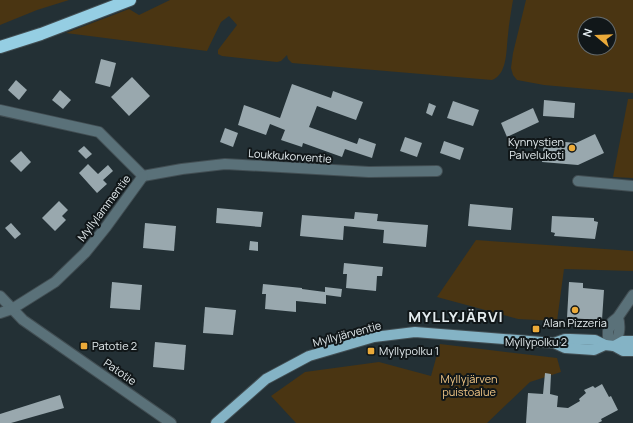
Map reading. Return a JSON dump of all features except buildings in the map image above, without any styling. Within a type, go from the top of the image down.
[{"type":"highway","points":[[0,48],[130,0]]},
{"type":"main road","name":"Myllyjärventie","points":[[216,423],[261,384],[308,356],[374,337],[416,332],[554,343],[564,348],[594,350],[623,341],[633,341]]},
{"type":"main road","name":"Myllyjärventie","points":[[609,346],[623,351],[633,351]]},
{"type":"street","name":"Myllylammentie","points":[[0,110],[99,132],[143,176],[106,228],[85,253],[55,282],[12,310],[0,313]]},
{"type":"street","name":"Loukkukorventie","points":[[143,176],[182,168],[225,164],[368,172],[437,172]]},
{"type":"street","points":[[578,181],[633,186]]},
{"type":"street","points":[[609,346],[619,337],[620,324],[618,317],[633,294]]},
{"type":"street","name":"Patotie","points":[[0,296],[23,320],[171,423]]},
{"type":"green space","points":[[0,0],[69,0],[37,10],[0,25]]},
{"type":"green space","points":[[170,0],[513,0],[504,67],[497,77],[492,80],[292,63],[288,59],[287,55],[281,61],[277,62],[222,56],[218,54],[218,50],[237,25],[229,16],[221,22],[207,51],[66,33],[129,9],[139,15]]},
{"type":"green space","points":[[526,0],[633,0],[633,93],[544,85],[517,80],[513,75],[511,68],[513,53]]},
{"type":"green space","points":[[628,99],[633,99],[633,178],[613,177]]},
{"type":"green space","points":[[476,240],[633,251],[633,271],[564,269],[557,321],[518,319],[437,297]]},
{"type":"green space","name":"Myllyjärven puistoalue","points":[[440,344],[557,358],[561,372],[530,382],[487,423],[296,423],[271,396],[305,372],[379,362],[431,376]]},
{"type":"place","name":"Kynnystien Palvelukoti","points":[[572,148]]},
{"type":"place","name":"Alan Pizzeria","points":[[575,310]]},
{"type":"place","name":"Myllypolku 2","points":[[536,329]]},
{"type":"place","name":"Patotie 2","points":[[84,346]]},
{"type":"place","name":"Myllypolku 1","points":[[371,351]]},
{"type":"district","name":"MYLLYJÄRVI","points":[[456,317]]}]
